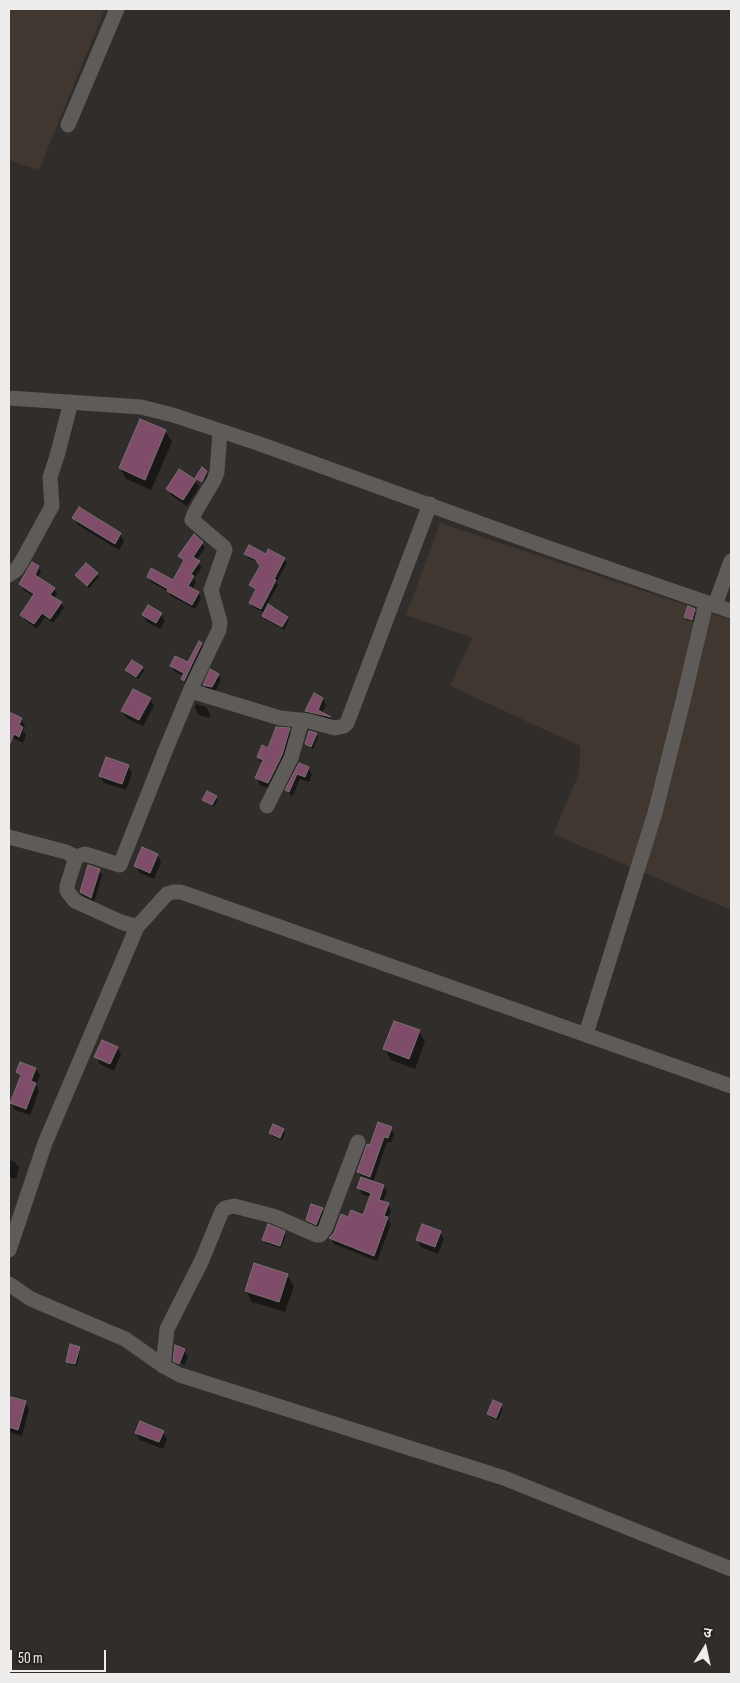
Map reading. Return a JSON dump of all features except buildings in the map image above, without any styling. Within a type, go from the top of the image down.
[{"type":"street","points":[[68,125],[117,9]]},
{"type":"street","points":[[9,398],[141,407],[173,415],[430,504],[552,550],[713,601],[731,611]]},
{"type":"street","points":[[9,575],[22,562],[52,506],[50,477],[70,402]]},
{"type":"street","points":[[9,836],[66,852],[76,857],[85,854],[120,865],[166,749],[221,627],[211,590],[225,555],[224,546],[192,520],[217,472],[220,431]]},
{"type":"street","points":[[191,691],[270,716],[302,720],[335,728],[340,728],[347,723],[430,504]]},
{"type":"street","points":[[586,1034],[655,813],[684,701],[713,601],[731,561]]},
{"type":"street","points":[[267,806],[291,758],[302,720]]},
{"type":"street","points":[[76,857],[67,886],[67,891],[75,901],[121,922],[137,927]]},
{"type":"street","points":[[9,1250],[45,1143],[137,927],[167,894],[181,892],[731,1086]]},
{"type":"street","points":[[163,1366],[166,1329],[202,1260],[222,1211],[225,1208],[234,1206],[273,1216],[316,1236],[323,1234],[358,1142]]},
{"type":"street","points":[[9,1284],[32,1299],[125,1339],[163,1366],[180,1375],[504,1478],[731,1569]]},
{"type":"shaded area","points":[[9,9],[105,9],[39,170],[9,160]]},
{"type":"shaded area","points":[[440,523],[731,620],[731,910],[553,834],[579,773],[580,746],[450,686],[472,638],[406,615]]}]
